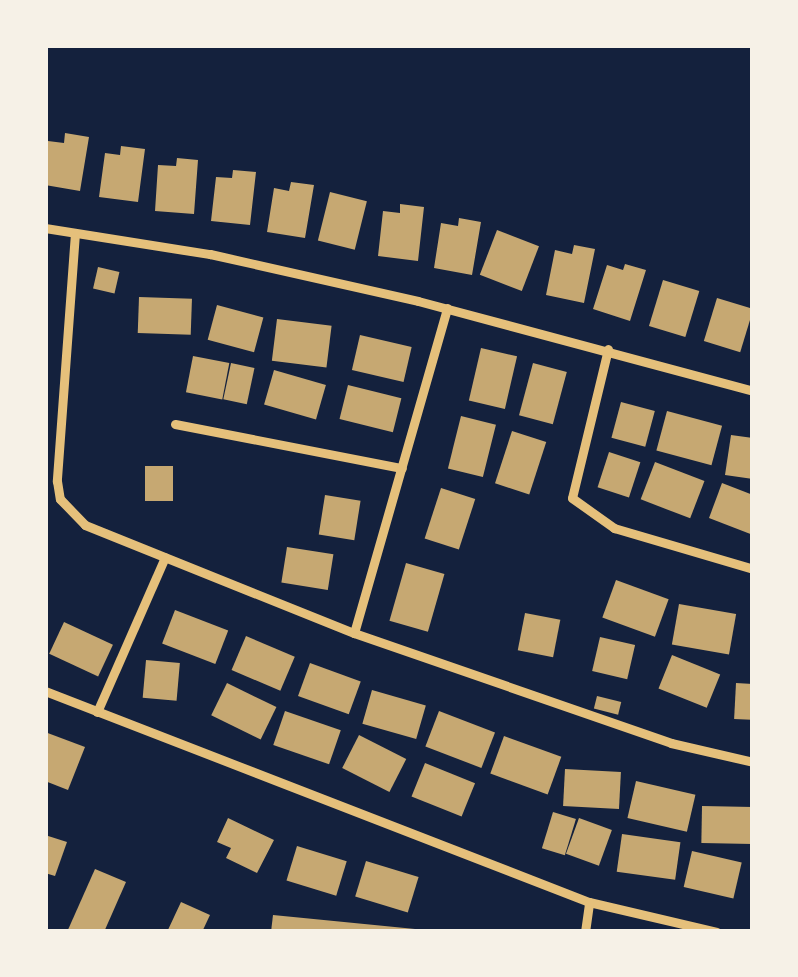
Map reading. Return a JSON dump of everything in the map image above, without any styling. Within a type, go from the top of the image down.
[{"type":"street","points":[[45,228],[210,254],[448,308],[753,391]]},
{"type":"street","points":[[75,232],[60,499],[85,525],[354,632],[672,743],[753,762]]},
{"type":"street","points":[[354,632],[448,308]]},
{"type":"street","points":[[608,349],[572,498],[614,528],[753,569]]},
{"type":"street","points":[[175,424],[402,468]]},
{"type":"street","points":[[97,712],[165,557]]},
{"type":"street","points":[[45,691],[589,902],[717,932]]},
{"type":"street","points":[[585,932],[589,902]]},
{"type":"building","points":[[65,133],[89,137],[80,191],[45,185],[48,141],[64,143]]},
{"type":"building","points":[[121,146],[145,149],[138,202],[99,197],[105,153],[120,155]]},
{"type":"building","points":[[177,158],[198,160],[194,214],[155,211],[158,165],[176,166]]},
{"type":"building","points":[[233,170],[256,172],[250,225],[211,221],[216,177],[232,178]]},
{"type":"building","points":[[291,182],[314,185],[305,238],[267,232],[274,188],[289,191]]},
{"type":"building","points":[[330,192],[367,201],[355,250],[318,241]]},
{"type":"building","points":[[400,204],[424,207],[418,261],[378,256],[383,211],[400,213]]},
{"type":"building","points":[[459,218],[481,222],[472,275],[434,268],[441,223],[458,226]]},
{"type":"building","points":[[497,230],[539,246],[522,291],[480,275]]},
{"type":"building","points":[[574,245],[595,249],[584,303],[546,295],[555,250],[572,254]]},
{"type":"building","points":[[625,264],[646,270],[630,321],[593,309],[607,265],[623,270]]},
{"type":"building","points":[[98,267],[119,272],[114,293],[93,288]]},
{"type":"building","points":[[663,280],[699,291],[685,337],[649,326]]},
{"type":"building","points":[[139,297],[192,299],[191,335],[138,333]]},
{"type":"building","points":[[717,298],[753,309],[740,352],[704,341]]},
{"type":"building","points":[[217,305],[263,317],[254,352],[208,340]]},
{"type":"building","points":[[277,319],[332,326],[326,367],[272,361]]},
{"type":"building","points":[[360,335],[412,347],[404,382],[352,370]]},
{"type":"building","points":[[481,348],[517,356],[505,409],[469,401]]},
{"type":"building","points":[[193,356],[229,363],[222,399],[186,392]]},
{"type":"building","points":[[231,363],[254,368],[247,404],[223,399]]},
{"type":"building","points":[[533,363],[567,372],[553,424],[519,415]]},
{"type":"building","points":[[274,370],[326,385],[316,419],[264,405]]},
{"type":"building","points":[[348,385],[401,398],[393,432],[340,419]]},
{"type":"building","points":[[621,402],[655,411],[645,447],[611,438]]},
{"type":"building","points":[[667,411],[722,426],[711,465],[656,451]]},
{"type":"building","points":[[461,416],[496,425],[483,477],[448,468]]},
{"type":"building","points":[[512,431],[546,442],[529,494],[495,483]]},
{"type":"building","points":[[731,435],[753,438],[753,479],[725,475]]},
{"type":"building","points":[[609,452],[640,462],[629,497],[598,487]]},
{"type":"building","points":[[655,462],[704,481],[690,518],[641,499]]},
{"type":"building","points":[[145,466],[173,466],[173,501],[145,501]]},
{"type":"building","points":[[722,483],[753,495],[753,535],[709,518]]},
{"type":"building","points":[[441,488],[475,499],[459,550],[425,538]]},
{"type":"building","points":[[325,495],[361,501],[354,540],[319,535]]},
{"type":"building","points":[[287,547],[333,554],[328,590],[281,583]]},
{"type":"building","points":[[406,563],[444,574],[428,632],[389,621]]},
{"type":"building","points":[[616,580],[669,599],[655,637],[602,618]]},
{"type":"building","points":[[679,604],[736,614],[729,654],[672,644]]},
{"type":"building","points":[[175,610],[228,630],[215,664],[162,644]]},
{"type":"building","points":[[525,613],[560,620],[553,657],[518,650]]},
{"type":"building","points":[[64,622],[113,645],[98,677],[49,654]]},
{"type":"building","points":[[246,636],[295,657],[280,691],[232,670]]},
{"type":"building","points":[[600,637],[635,645],[627,679],[592,671]]},
{"type":"building","points":[[672,655],[720,674],[707,708],[659,688]]},
{"type":"building","points":[[146,660],[180,663],[177,701],[143,698]]},
{"type":"building","points":[[310,663],[361,681],[349,714],[298,696]]},
{"type":"building","points":[[227,683],[276,707],[261,739],[211,715]]},
{"type":"building","points":[[736,683],[753,684],[751,720],[734,719]]},
{"type":"building","points":[[372,690],[426,705],[416,739],[362,724]]},
{"type":"building","points":[[597,696],[621,702],[618,715],[594,709]]},
{"type":"building","points":[[285,711],[341,730],[329,764],[273,745]]},
{"type":"building","points":[[439,711],[495,733],[481,768],[425,746]]},
{"type":"building","points":[[45,732],[85,747],[68,790],[45,781]]},
{"type":"building","points":[[359,735],[406,759],[389,792],[342,768]]},
{"type":"building","points":[[504,736],[561,757],[548,794],[490,774]]},
{"type":"building","points":[[425,763],[475,783],[462,817],[412,796]]},
{"type":"building","points":[[565,769],[621,772],[619,809],[563,806]]},
{"type":"building","points":[[636,781],[695,795],[687,832],[627,818]]},
{"type":"building","points":[[702,806],[753,807],[752,844],[701,843]]},
{"type":"building","points":[[553,812],[576,819],[565,855],[542,848]]},
{"type":"building","points":[[228,818],[274,840],[257,873],[226,858],[231,848],[217,842]]},
{"type":"building","points":[[579,818],[612,830],[599,866],[566,854]]},
{"type":"building","points":[[622,834],[680,842],[675,880],[617,872]]},
{"type":"building","points":[[45,835],[67,842],[55,876],[45,873]]},
{"type":"building","points":[[297,846],[347,861],[336,896],[286,880]]},
{"type":"building","points":[[692,851],[742,862],[733,899],[684,887]]},
{"type":"building","points":[[366,861],[419,877],[408,912],[355,896]]},
{"type":"building","points":[[95,869],[126,882],[104,932],[67,932]]},
{"type":"building","points":[[181,902],[210,915],[202,932],[167,932]]},
{"type":"building","points":[[273,915],[415,929],[415,932],[271,932]]}]
